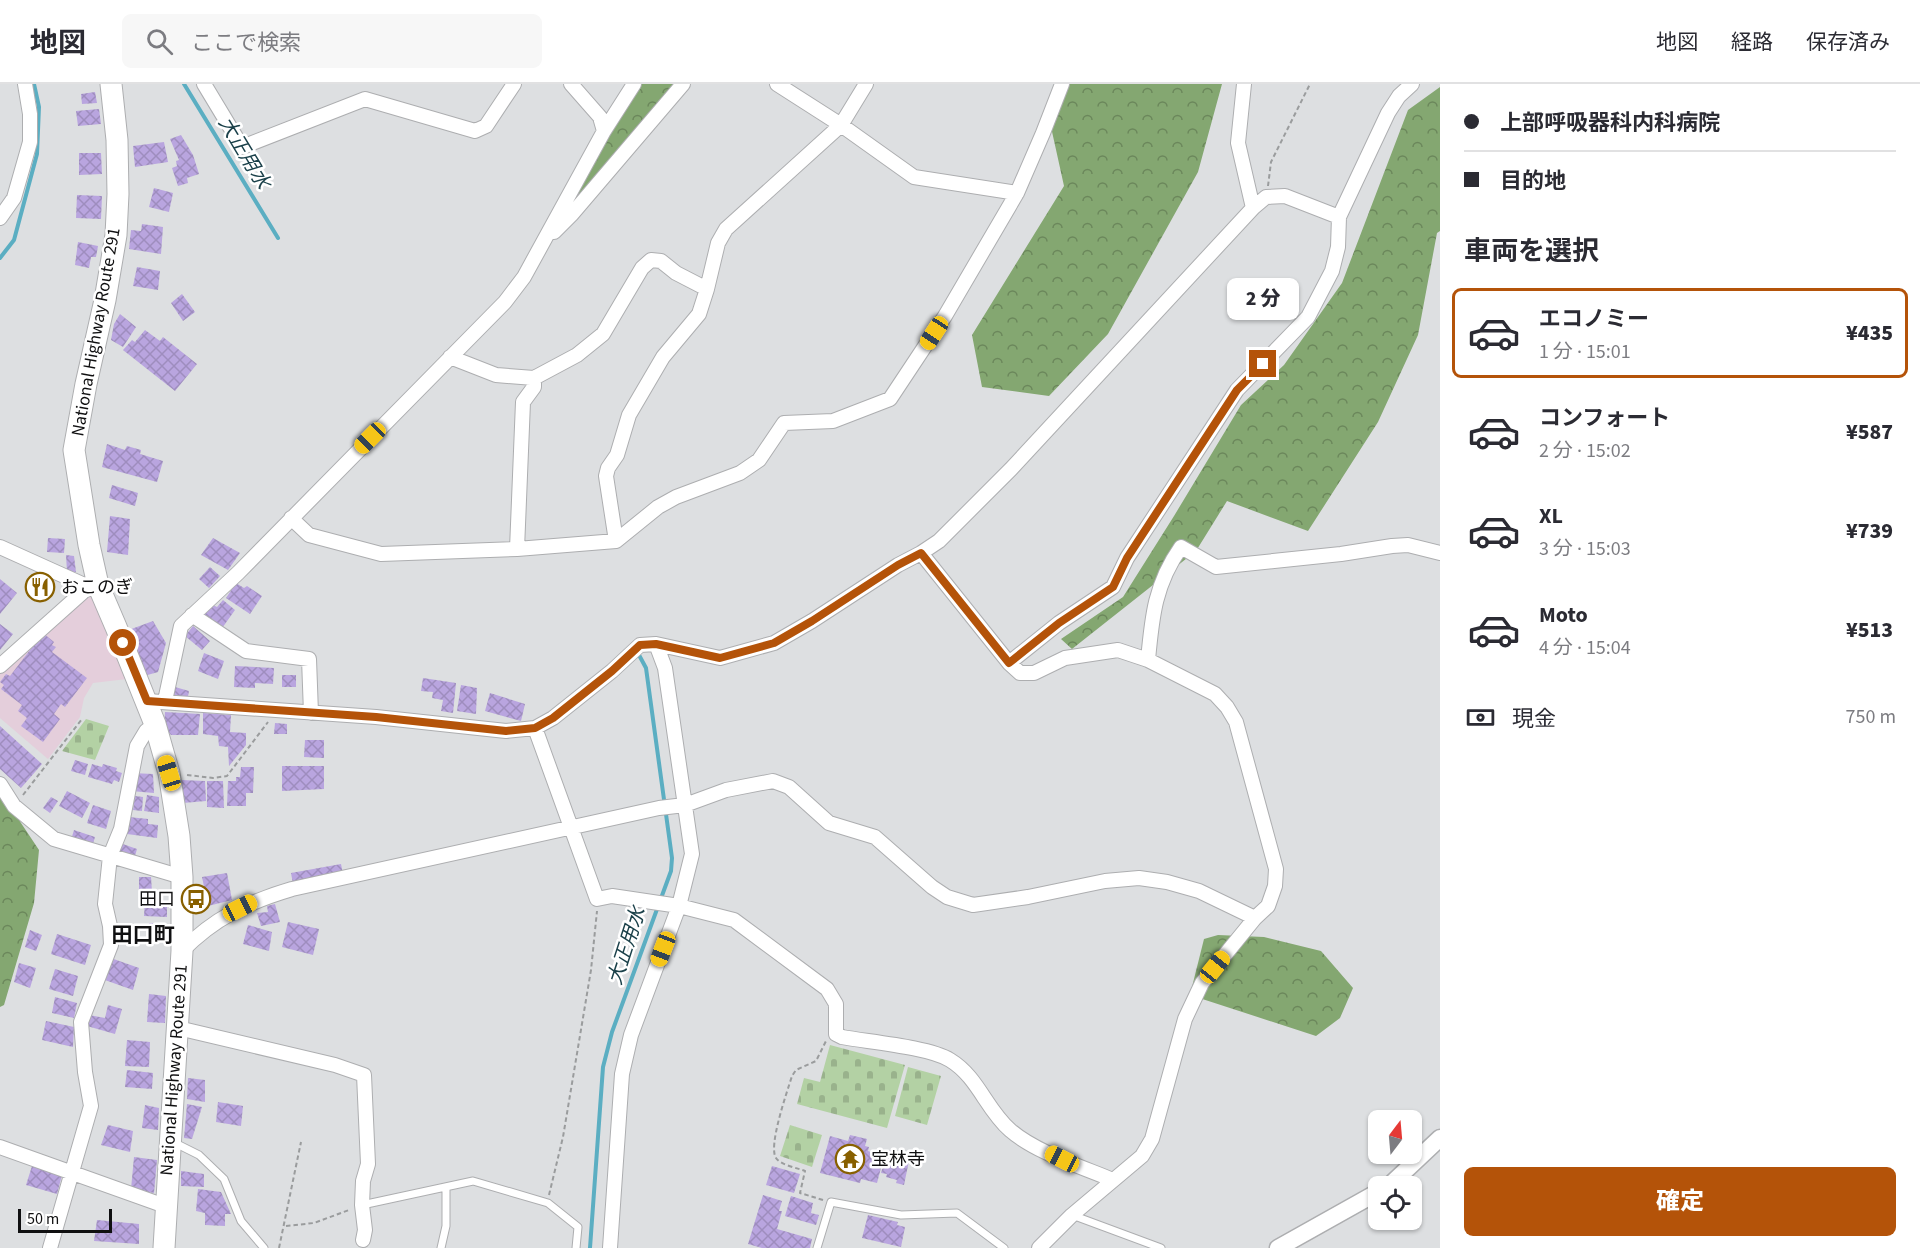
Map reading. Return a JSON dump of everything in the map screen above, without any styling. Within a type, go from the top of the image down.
[{"type":"highway","name":"National Highway Route 291","points":[[111,84],[117,140],[116,235],[74,450],[89,545],[98,585],[156,701],[155,724],[169,773],[179,836],[182,877],[182,951],[164,1248]]},
{"type":"street","points":[[0,218],[14,198],[30,142],[30,114],[25,84]]},
{"type":"street","points":[[204,84],[242,147],[365,99],[475,131],[486,126],[514,84]]},
{"type":"street","points":[[571,84],[600,117],[604,130]]},
{"type":"street","points":[[634,84],[604,130],[524,277],[505,302],[238,573],[181,626],[156,701],[376,717],[506,731],[535,728],[553,718],[612,671],[640,645],[656,644],[720,658],[774,643],[939,541],[1011,469],[1253,208],[1266,197],[1284,196],[1340,217]]},
{"type":"street","points":[[542,244],[572,214],[683,84]]},
{"type":"street","points":[[777,84],[841,125],[914,177],[1017,193]]},
{"type":"street","points":[[615,541],[606,476],[608,468],[617,455],[628,415],[663,357],[699,314],[717,243],[726,229],[841,125],[866,84]]},
{"type":"street","points":[[291,518],[309,535],[381,554],[517,549],[615,541],[658,507],[676,497],[740,473],[759,460],[784,423],[833,421],[890,399],[945,316],[1017,193],[1062,84]]},
{"type":"street","points":[[1244,84],[1238,143],[1253,208]]},
{"type":"street","points":[[1009,663],[1059,623],[1113,587],[1127,558],[1237,390],[1308,317],[1332,271],[1338,246],[1340,217],[1388,113],[1399,96],[1412,84]]},
{"type":"street","points":[[450,357],[496,375],[534,378],[577,355],[603,334],[642,268],[651,260],[661,261],[676,273],[707,289]]},
{"type":"street","points":[[517,549],[523,402],[534,387],[534,378]]},
{"type":"street","points":[[1148,660],[1158,590],[1169,565],[1181,547],[1216,567],[1341,554],[1392,546],[1408,545],[1440,553]]},
{"type":"street","points":[[0,547],[82,584],[98,585]]},
{"type":"street","points":[[921,553],[1009,663],[1020,673],[1034,673],[1065,658],[1118,650],[1148,660],[1215,694],[1227,707],[1236,722],[1276,869],[1275,886],[1268,906],[1255,918],[1202,983],[1185,1018],[1152,1139],[1142,1156],[1072,1215],[1039,1248]]},
{"type":"street","points":[[0,666],[84,591],[98,585]]},
{"type":"street","points":[[192,615],[246,651],[309,659],[311,713]]},
{"type":"street","points":[[610,1248],[622,1074],[667,904],[692,854],[681,805],[665,668],[656,644]]},
{"type":"street","points":[[50,1248],[91,1106],[85,1072],[81,1022],[111,945],[105,904],[110,856],[121,829],[136,746],[146,731],[155,724]]},
{"type":"street","points":[[535,728],[597,899],[612,896],[667,904],[734,920],[827,989],[836,1004],[836,1034],[842,1037],[934,1053],[950,1060],[974,1081],[1009,1129],[1024,1140],[1062,1159],[1113,1180]]},
{"type":"street","points":[[182,951],[214,924],[260,898],[572,827],[681,805],[726,790],[773,781],[789,787],[829,823],[874,837],[947,897],[973,905],[1028,897],[1105,881],[1139,878],[1167,882],[1199,891],[1255,918]]},
{"type":"street","points":[[0,784],[14,806],[54,839],[182,877]]},
{"type":"street","points":[[178,1028],[335,1065],[364,1075],[368,1164],[363,1181],[362,1205],[365,1230],[363,1240]]},
{"type":"street","points":[[1402,1176],[1440,1138]]},
{"type":"street","points":[[0,1147],[165,1206]]},
{"type":"street","points":[[1278,1248],[1368,1198]]},
{"type":"lane","points":[[170,1140],[199,1155],[224,1179],[241,1221],[264,1248]]},
{"type":"lane","points":[[362,1205],[472,1181],[548,1203],[578,1227],[576,1248]]},
{"type":"lane","points":[[441,1248],[446,1226],[446,1187]]},
{"type":"lane","points":[[817,1248],[831,1202],[901,1215],[957,1213],[1004,1248]]},
{"type":"lane","points":[[1072,1215],[1161,1248]]},
{"type":"path","points":[[1266,197],[1271,162],[1310,84]]},
{"type":"path","points":[[169,773],[213,778],[226,776],[277,711]]},
{"type":"path","points":[[14,806],[82,719]]},
{"type":"path","points":[[548,1203],[563,1137],[591,970],[597,899]]},
{"type":"path","points":[[831,1202],[800,1193],[806,1171],[777,1161],[774,1156],[775,1134],[792,1076],[796,1070],[816,1061],[827,1038],[836,1034]]},
{"type":"path","points":[[279,1248],[286,1226],[302,1142]]},
{"type":"path","points":[[286,1226],[314,1224],[362,1205]]},
{"type":"shaded area","points":[[90,594],[127,679],[93,683],[84,698],[80,717],[48,759],[0,718],[0,672]]},
{"type":"green space","points":[[639,84],[677,84],[570,209],[608,132]]},
{"type":"green space","points":[[1068,84],[1222,84],[1198,172],[1108,334],[1049,396],[982,387],[972,335],[1064,186],[1051,127]]},
{"type":"green space","points":[[1440,87],[1440,231],[1437,233],[1418,335],[1378,422],[1308,531],[1227,501],[1196,551],[1072,649],[1061,639],[1123,597],[1241,405],[1284,365],[1342,283],[1408,110]]},
{"type":"green space","points":[[86,719],[109,726],[95,760],[62,751]]},
{"type":"green space","points":[[0,797],[13,811],[39,850],[34,903],[4,1005],[0,1007]]},
{"type":"green space","points":[[1218,935],[1264,937],[1321,951],[1353,988],[1340,1018],[1316,1036],[1190,995],[1204,939]]},
{"type":"green space","points":[[830,1045],[905,1065],[887,1128],[797,1104],[804,1078],[820,1082]]},
{"type":"green space","points":[[908,1067],[941,1076],[927,1125],[895,1116]]},
{"type":"green space","points":[[790,1125],[822,1135],[812,1167],[780,1156]]},
{"type":"building","points":[[95,92],[97,103],[82,104],[81,94]]},
{"type":"building","points":[[99,109],[101,124],[78,126],[76,111]]},
{"type":"building","points":[[181,135],[193,155],[199,174],[187,178],[188,183],[178,186],[172,168],[177,166],[176,161],[179,160],[170,139]]},
{"type":"building","points":[[164,142],[168,162],[135,167],[133,146]]},
{"type":"building","points":[[79,153],[101,153],[102,174],[79,175]]},
{"type":"building","points":[[154,188],[173,193],[169,212],[149,207]]},
{"type":"building","points":[[77,195],[102,196],[101,219],[76,218]]},
{"type":"building","points":[[142,224],[163,227],[161,254],[129,249],[131,230],[141,231]]},
{"type":"building","points":[[78,242],[98,246],[96,257],[91,257],[89,268],[75,265]]},
{"type":"building","points":[[137,267],[160,271],[158,290],[133,286]]},
{"type":"building","points":[[182,294],[195,312],[183,321],[171,303]]},
{"type":"building","points":[[120,314],[136,327],[123,347],[111,340],[114,324]]},
{"type":"building","points":[[145,330],[160,341],[163,337],[197,364],[175,391],[123,350],[132,340],[135,342]]},
{"type":"building","points":[[107,444],[125,450],[127,446],[141,450],[140,454],[163,461],[157,482],[102,467]]},
{"type":"building","points":[[112,485],[138,493],[135,506],[109,498]]},
{"type":"building","points":[[110,516],[130,519],[128,555],[107,552]]},
{"type":"building","points":[[48,538],[65,539],[64,553],[47,552]]},
{"type":"building","points":[[213,538],[240,553],[228,570],[201,555]]},
{"type":"building","points":[[66,555],[74,556],[76,572],[67,572]]},
{"type":"building","points":[[210,567],[220,576],[209,588],[199,579]]},
{"type":"building","name":"おこのぎ","points":[[35,574],[52,581],[44,599],[27,593]]},
{"type":"building","points":[[0,579],[17,593],[0,614]]},
{"type":"building","points":[[236,583],[244,588],[247,586],[262,596],[250,614],[226,598]]},
{"type":"building","points":[[223,600],[235,610],[220,631],[202,618],[213,605],[217,607]]},
{"type":"building","points":[[153,621],[166,643],[158,672],[144,676],[126,631]]},
{"type":"building","points":[[0,624],[13,634],[0,650]]},
{"type":"building","points":[[193,626],[210,641],[202,650],[185,636]]},
{"type":"building","points":[[43,633],[54,642],[52,645],[56,647],[52,652],[87,678],[65,707],[61,704],[54,714],[60,719],[43,742],[21,726],[27,718],[18,711],[22,705],[1,689],[4,685],[0,682],[6,674],[10,676]]},
{"type":"building","points":[[204,653],[224,661],[218,679],[198,671]]},
{"type":"building","points":[[235,666],[274,668],[273,684],[255,683],[255,688],[234,687]]},
{"type":"building","points":[[282,675],[296,675],[296,687],[282,687]]},
{"type":"building","points":[[423,678],[456,683],[453,713],[441,711],[443,700],[432,698],[433,692],[421,691]]},
{"type":"building","points":[[461,685],[477,688],[476,714],[457,711]]},
{"type":"building","points":[[175,687],[189,691],[187,702],[172,699]]},
{"type":"building","points":[[490,693],[525,704],[521,721],[485,711]]},
{"type":"building","points":[[165,712],[200,714],[198,735],[171,735],[164,727]]},
{"type":"building","points":[[203,713],[231,715],[230,732],[246,733],[246,745],[229,766],[228,747],[219,746],[218,736],[203,734]]},
{"type":"building","points":[[275,723],[287,724],[287,734],[274,734]]},
{"type":"building","points":[[0,726],[42,764],[21,788],[0,769]]},
{"type":"building","points":[[305,740],[324,740],[324,758],[304,757]]},
{"type":"building","points":[[75,760],[88,764],[85,775],[71,771]]},
{"type":"building","points":[[92,764],[117,768],[116,771],[122,773],[119,782],[114,780],[112,784],[88,777]]},
{"type":"building","points":[[282,766],[324,766],[324,789],[282,791]]},
{"type":"building","points":[[241,767],[254,767],[253,793],[246,793],[246,806],[227,806],[228,781],[236,781],[236,777],[240,777]]},
{"type":"building","points":[[132,773],[153,774],[154,793],[131,791]]},
{"type":"building","points":[[181,780],[205,781],[206,801],[183,803]]},
{"type":"building","points":[[207,781],[223,781],[224,808],[207,807]]},
{"type":"building","points":[[67,791],[90,803],[82,818],[59,806]]},
{"type":"building","points":[[147,795],[159,797],[159,813],[144,811]]},
{"type":"building","points":[[135,796],[143,797],[142,811],[133,810]]},
{"type":"building","points":[[51,797],[58,801],[50,813],[43,808]]},
{"type":"building","points":[[93,805],[111,811],[106,829],[87,823]]},
{"type":"building","points":[[129,817],[148,819],[148,824],[158,825],[157,838],[127,834]]},
{"type":"building","points":[[74,830],[95,837],[91,850],[70,843]]},
{"type":"building","points":[[117,842],[137,849],[133,863],[112,856]]},
{"type":"building","points":[[341,864],[343,874],[293,884],[291,873]]},
{"type":"building","points":[[227,873],[232,900],[208,906],[202,877]]},
{"type":"building","points":[[139,877],[151,877],[152,892],[139,892]]},
{"type":"building","points":[[145,900],[167,902],[167,917],[144,916]]},
{"type":"building","points":[[275,904],[280,922],[261,926],[257,913],[268,912],[267,906]]},
{"type":"building","points":[[288,922],[319,929],[313,955],[282,947]]},
{"type":"building","points":[[149,923],[162,924],[162,935],[148,934]]},
{"type":"building","points":[[248,925],[272,932],[269,951],[243,944]]},
{"type":"building","points":[[30,930],[42,935],[36,951],[25,947]]},
{"type":"building","points":[[57,934],[91,945],[85,965],[51,954]]},
{"type":"building","points":[[108,957],[139,968],[133,990],[102,979]]},
{"type":"building","points":[[19,963],[36,968],[30,988],[14,982]]},
{"type":"building","points":[[55,969],[78,976],[73,996],[49,989]]},
{"type":"building","points":[[149,994],[166,996],[165,1023],[147,1022]]},
{"type":"building","points":[[55,997],[77,1003],[74,1018],[52,1013]]},
{"type":"building","points":[[108,1005],[122,1009],[115,1034],[87,1026],[89,1015],[105,1018]]},
{"type":"building","points":[[46,1021],[74,1027],[73,1047],[42,1040]]},
{"type":"building","points":[[127,1040],[150,1042],[149,1067],[125,1066]]},
{"type":"building","points":[[127,1070],[153,1073],[152,1089],[125,1087]]},
{"type":"building","points":[[188,1078],[205,1080],[205,1102],[187,1099]]},
{"type":"building","points":[[218,1102],[243,1106],[241,1126],[216,1122]]},
{"type":"building","points":[[187,1104],[202,1107],[192,1139],[184,1138]]},
{"type":"building","points":[[145,1105],[159,1108],[158,1130],[142,1128]]},
{"type":"building","points":[[108,1125],[133,1131],[130,1152],[101,1145]]},
{"type":"building","points":[[850,1135],[867,1139],[865,1146],[869,1147],[868,1151],[874,1153],[875,1150],[885,1153],[877,1183],[861,1179],[860,1183],[820,1173],[830,1136],[848,1141]]},
{"type":"building","points":[[888,1150],[910,1156],[904,1185],[896,1183],[897,1180],[881,1173]]},
{"type":"building","points":[[134,1157],[157,1160],[154,1193],[131,1189]]},
{"type":"building","points":[[32,1166],[62,1175],[57,1194],[26,1185]]},
{"type":"building","points":[[772,1166],[800,1174],[794,1193],[766,1185]]},
{"type":"building","points":[[181,1171],[204,1174],[204,1187],[181,1186]]},
{"type":"building","points":[[198,1189],[221,1192],[231,1214],[225,1214],[225,1226],[205,1225],[205,1213],[196,1211]]},
{"type":"building","points":[[763,1195],[782,1201],[777,1229],[812,1239],[810,1248],[762,1248],[748,1244]]},
{"type":"building","points":[[791,1196],[813,1203],[811,1213],[819,1215],[816,1225],[785,1216]]},
{"type":"building","points":[[868,1215],[898,1222],[897,1225],[905,1227],[901,1247],[862,1238]]},
{"type":"building","points":[[97,1220],[139,1224],[139,1244],[94,1241]]},
{"type":"waterway","points":[[0,258],[14,240],[37,154],[39,107],[34,84]]},
{"type":"waterway","name":"大正用水","points":[[184,84],[278,238]]},
{"type":"waterway","name":"大正用水","points":[[590,1248],[603,1067],[612,1032],[671,871],[672,858],[646,668],[639,655]]},
{"type":"place","name":"おこのぎ","points":[[40,587]]},
{"type":"place","name":"田口","points":[[196,899]]},
{"type":"place","name":"宝林寺","points":[[850,1159]]},
{"type":"district","name":"田口町","points":[[143,935]]},
{"type":"route","points":[[123,643],[147,701],[376,717],[506,731],[535,728],[553,718],[612,671],[640,645],[656,644],[720,658],[774,643],[921,553],[1009,663],[1059,623],[1113,587],[1127,558],[1237,390],[1263,364]]}]
